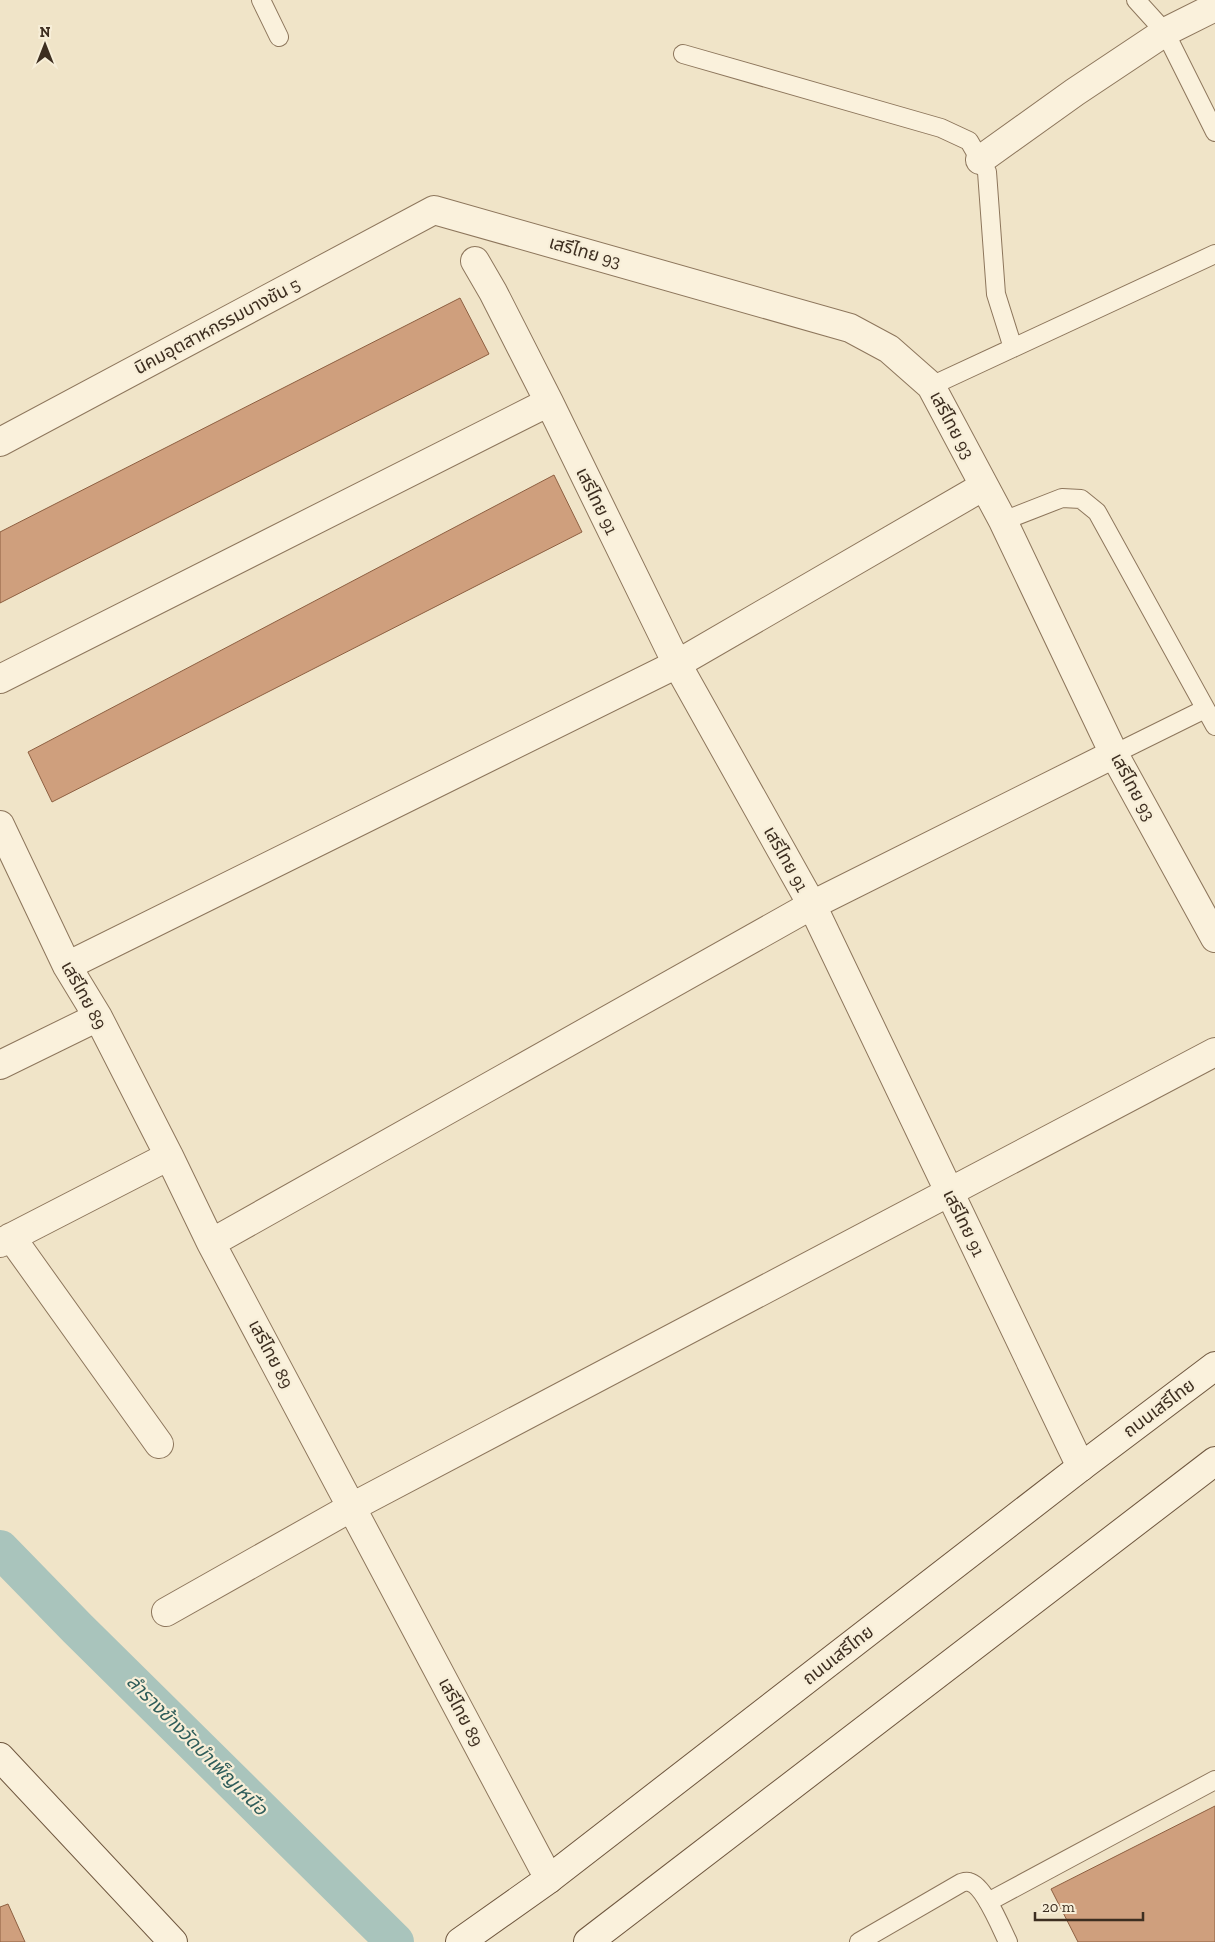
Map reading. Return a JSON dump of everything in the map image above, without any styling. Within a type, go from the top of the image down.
[{"type":"street","points":[[980,160],[1075,92],[1164,32],[1215,7]]},
{"type":"street","name":"เสรีไทย 93","points":[[434,210],[850,328],[889,349],[931,386],[1003,521],[1114,754],[1215,938]]},
{"type":"street","name":"นิคมอุตสาหกรรมบางชัน 5","points":[[0,442],[434,210]]},
{"type":"street","name":"เสรีไทย 91","points":[[475,261],[493,292],[677,664],[812,906],[1080,1467]]},
{"type":"street","points":[[0,679],[548,402]]},
{"type":"street","points":[[67,966],[677,664],[984,486]]},
{"type":"street","points":[[211,1243],[812,906],[1114,754]]},
{"type":"street","name":"เสรีไทย 89","points":[[0,825],[67,966],[98,1016],[211,1243],[549,1879]]},
{"type":"street","points":[[0,1065],[98,1016]]},
{"type":"street","points":[[166,1612],[352,1507],[1215,1052]]},
{"type":"street","points":[[159,1444],[6,1240],[169,1156]]},
{"type":"street","name":"ถนนเสรีไทย","points":[[460,1942],[549,1879],[1080,1467],[1215,1366]]},
{"type":"street","points":[[588,1942],[1215,1461]]},
{"type":"street","points":[[0,1757],[173,1942]]},
{"type":"lane","points":[[261,0],[279,37]]},
{"type":"lane","points":[[1136,0],[1164,32],[1215,132]]},
{"type":"lane","points":[[683,54],[940,128],[968,142],[987,172],[996,294],[1014,348]]},
{"type":"lane","points":[[931,386],[1215,254]]},
{"type":"lane","points":[[1003,521],[1062,498],[1080,499],[1097,512],[1215,726]]},
{"type":"lane","points":[[1114,754],[1205,709]]},
{"type":"lane","points":[[988,1902],[1215,1780]]},
{"type":"lane","points":[[860,1942],[961,1883],[970,1882],[977,1887],[988,1902],[1008,1942]]},
{"type":"building","points":[[460,298],[489,354],[0,603],[0,532]]},
{"type":"building","points":[[554,475],[582,532],[52,802],[28,752]]},
{"type":"building","points":[[1215,1806],[1215,1942],[1078,1942],[1051,1889]]},
{"type":"building","points":[[8,1904],[25,1942],[0,1942],[0,1907]]},
{"type":"waterway","name":"ลำรางข้างวัดบำเพ็ญเหนือ","points":[[0,1549],[77,1628],[395,1942]]}]
